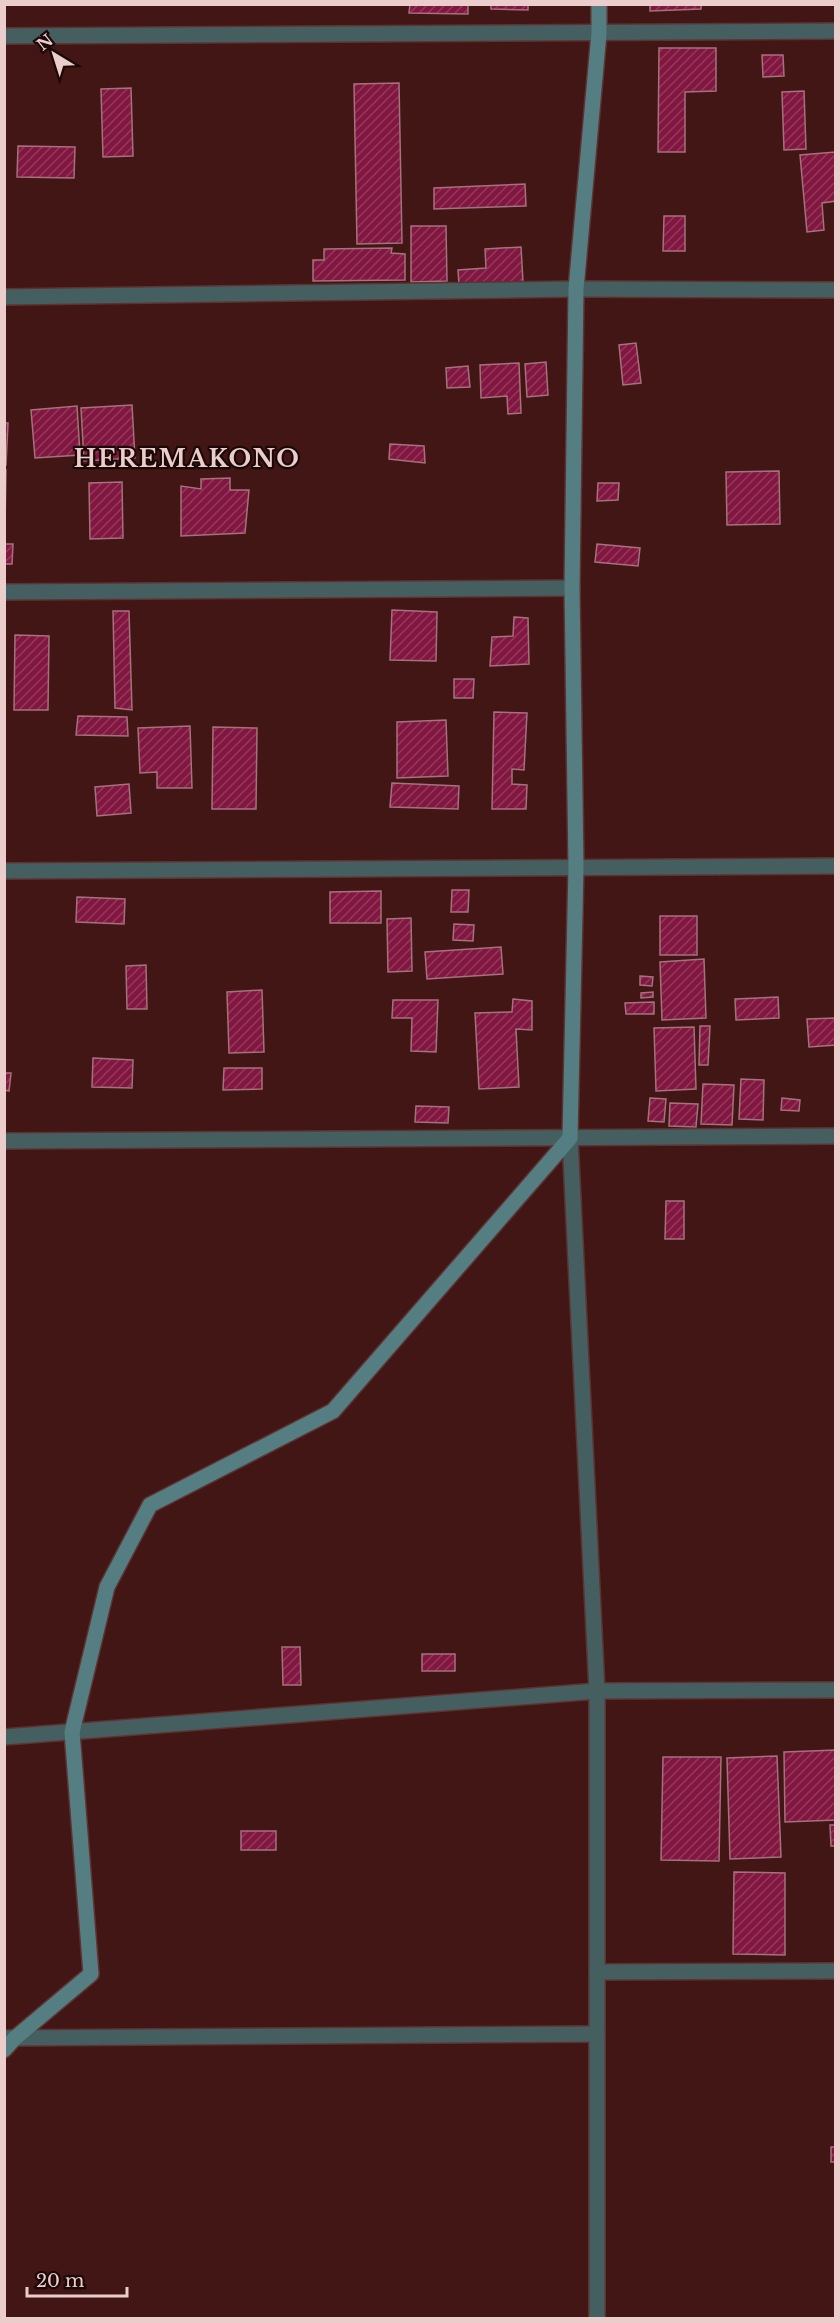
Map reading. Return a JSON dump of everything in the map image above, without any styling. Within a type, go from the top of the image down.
[{"type":"street","points":[[597,2319],[597,1691],[570,1138],[576,867],[572,588],[576,289],[599,33],[599,4]]},
{"type":"street","points":[[4,36],[836,31]]},
{"type":"street","points":[[4,297],[576,289],[836,290]]},
{"type":"street","points":[[4,592],[572,588]]},
{"type":"street","points":[[4,871],[836,866]]},
{"type":"street","points":[[4,1141],[836,1136]]},
{"type":"street","points":[[4,2050],[10,2038],[91,1974],[72,1732],[107,1587],[150,1505],[333,1411],[570,1138]]},
{"type":"street","points":[[4,1737],[597,1691],[836,1690]]},
{"type":"street","points":[[597,1972],[836,1971]]},
{"type":"street","points":[[10,2038],[597,2034]]},
{"type":"building","points":[[410,4],[468,4],[468,14],[409,13]]},
{"type":"building","points":[[491,4],[528,4],[528,10],[491,9]]},
{"type":"building","points":[[650,4],[701,4],[701,9],[650,11]]},
{"type":"building","points":[[659,48],[716,48],[716,91],[685,92],[685,152],[658,152]]},
{"type":"building","points":[[762,55],[783,55],[784,76],[763,77]]},
{"type":"building","points":[[399,83],[402,243],[357,244],[354,84]]},
{"type":"building","points":[[131,88],[133,156],[103,157],[101,89]]},
{"type":"building","points":[[804,91],[806,149],[784,150],[782,92]]},
{"type":"building","points":[[18,146],[75,147],[74,178],[17,177]]},
{"type":"building","points":[[835,152],[836,201],[822,203],[824,230],[807,232],[800,155]]},
{"type":"building","points":[[525,184],[526,206],[434,209],[434,188]]},
{"type":"building","points":[[664,216],[685,216],[685,251],[663,251]]},
{"type":"building","points":[[411,226],[446,226],[447,281],[411,282]]},
{"type":"building","points":[[521,247],[523,282],[459,285],[458,270],[486,268],[485,249]]},
{"type":"building","points":[[392,248],[391,253],[405,254],[405,280],[313,281],[313,260],[324,260],[324,249]]},
{"type":"building","points":[[636,343],[641,383],[623,385],[619,345]]},
{"type":"building","points":[[546,362],[548,395],[527,397],[525,364]]},
{"type":"building","points":[[519,363],[521,413],[508,414],[507,396],[481,398],[480,365]]},
{"type":"building","points":[[468,366],[470,387],[447,388],[446,368]]},
{"type":"building","points":[[132,405],[135,458],[84,461],[81,408]]},
{"type":"building","points":[[77,406],[80,455],[35,458],[31,410]]},
{"type":"building","points":[[4,423],[8,423],[6,465],[4,465]]},
{"type":"building","points":[[390,444],[424,446],[425,463],[389,459]]},
{"type":"building","points":[[4,470],[6,470],[5,528],[4,528]]},
{"type":"building","points":[[779,471],[780,524],[727,525],[726,472]]},
{"type":"building","points":[[230,478],[230,490],[249,490],[245,533],[181,536],[181,486],[201,489],[201,479]]},
{"type":"building","points":[[122,482],[123,538],[90,539],[89,483]]},
{"type":"building","points":[[598,483],[619,483],[618,500],[597,501]]},
{"type":"building","points":[[4,544],[13,544],[12,564],[4,564]]},
{"type":"building","points":[[597,544],[640,548],[638,566],[595,562]]},
{"type":"building","points":[[392,610],[437,612],[436,661],[390,660]]},
{"type":"building","points":[[113,611],[129,611],[132,710],[115,708]]},
{"type":"building","points":[[514,617],[528,618],[529,664],[490,666],[492,637],[513,636]]},
{"type":"building","points":[[15,635],[49,636],[48,710],[14,710]]},
{"type":"building","points":[[454,679],[474,679],[473,698],[454,698]]},
{"type":"building","points":[[494,712],[527,713],[524,770],[512,769],[512,784],[527,785],[526,809],[492,809]]},
{"type":"building","points":[[78,716],[127,717],[128,736],[76,735]]},
{"type":"building","points":[[446,720],[448,776],[397,778],[397,722]]},
{"type":"building","points":[[190,726],[192,788],[157,788],[157,772],[140,773],[138,728]]},
{"type":"building","points":[[213,727],[257,728],[256,809],[212,809]]},
{"type":"building","points":[[392,783],[459,786],[458,809],[390,807]]},
{"type":"building","points":[[129,784],[131,813],[97,816],[95,787]]},
{"type":"building","points":[[452,890],[469,890],[468,912],[451,912]]},
{"type":"building","points":[[381,891],[381,923],[330,923],[330,892]]},
{"type":"building","points":[[77,897],[125,899],[124,924],[76,922]]},
{"type":"building","points":[[660,916],[697,916],[697,955],[660,955]]},
{"type":"building","points":[[411,918],[412,971],[388,972],[387,919]]},
{"type":"building","points":[[454,924],[474,925],[473,941],[453,940]]},
{"type":"building","points":[[501,947],[503,974],[427,979],[425,952]]},
{"type":"building","points":[[704,959],[706,1018],[662,1020],[660,962]]},
{"type":"building","points":[[146,965],[147,1009],[127,1009],[126,966]]},
{"type":"building","points":[[640,976],[653,977],[652,986],[640,985]]},
{"type":"building","points":[[262,990],[264,1052],[229,1053],[227,992]]},
{"type":"building","points":[[653,992],[653,997],[641,998],[641,993]]},
{"type":"building","points":[[778,997],[779,1018],[736,1020],[735,999]]},
{"type":"building","points":[[513,999],[532,1001],[532,1030],[516,1029],[519,1087],[479,1089],[475,1013],[512,1012]]},
{"type":"building","points":[[393,1000],[438,1000],[436,1052],[411,1051],[412,1018],[392,1018]]},
{"type":"building","points":[[654,1002],[654,1014],[626,1014],[625,1003]]},
{"type":"building","points":[[836,1018],[836,1045],[809,1047],[807,1019]]},
{"type":"building","points":[[700,1026],[710,1026],[708,1065],[699,1065]]},
{"type":"building","points":[[694,1027],[696,1089],[656,1091],[654,1028]]},
{"type":"building","points":[[93,1058],[133,1060],[132,1088],[92,1087]]},
{"type":"building","points":[[224,1068],[262,1068],[262,1089],[223,1090]]},
{"type":"building","points":[[4,1073],[11,1073],[9,1091],[4,1090]]},
{"type":"building","points":[[741,1079],[764,1080],[763,1120],[739,1119]]},
{"type":"building","points":[[703,1084],[734,1085],[732,1125],[701,1124]]},
{"type":"building","points":[[650,1098],[666,1099],[664,1122],[648,1121]]},
{"type":"building","points":[[782,1098],[800,1100],[799,1111],[781,1110]]},
{"type":"building","points":[[670,1103],[698,1104],[696,1127],[669,1126]]},
{"type":"building","points":[[416,1106],[449,1107],[448,1123],[415,1122]]},
{"type":"building","points":[[666,1201],[684,1201],[684,1239],[665,1239]]},
{"type":"building","points":[[282,1647],[300,1647],[301,1685],[283,1685]]},
{"type":"building","points":[[422,1654],[455,1654],[455,1671],[422,1671]]},
{"type":"building","points":[[836,1750],[836,1820],[785,1822],[784,1752]]},
{"type":"building","points":[[777,1756],[781,1857],[730,1859],[727,1758]]},
{"type":"building","points":[[663,1757],[721,1757],[719,1861],[661,1860]]},
{"type":"building","points":[[830,1825],[836,1825],[836,1846],[831,1846]]},
{"type":"building","points":[[241,1831],[276,1831],[276,1850],[241,1850]]},
{"type":"building","points":[[734,1872],[785,1873],[785,1955],[733,1954]]},
{"type":"building","points":[[831,2147],[836,2147],[836,2162],[831,2162]]},
{"type":"district","name":"HEREMAKONO","points":[[187,459]]}]
